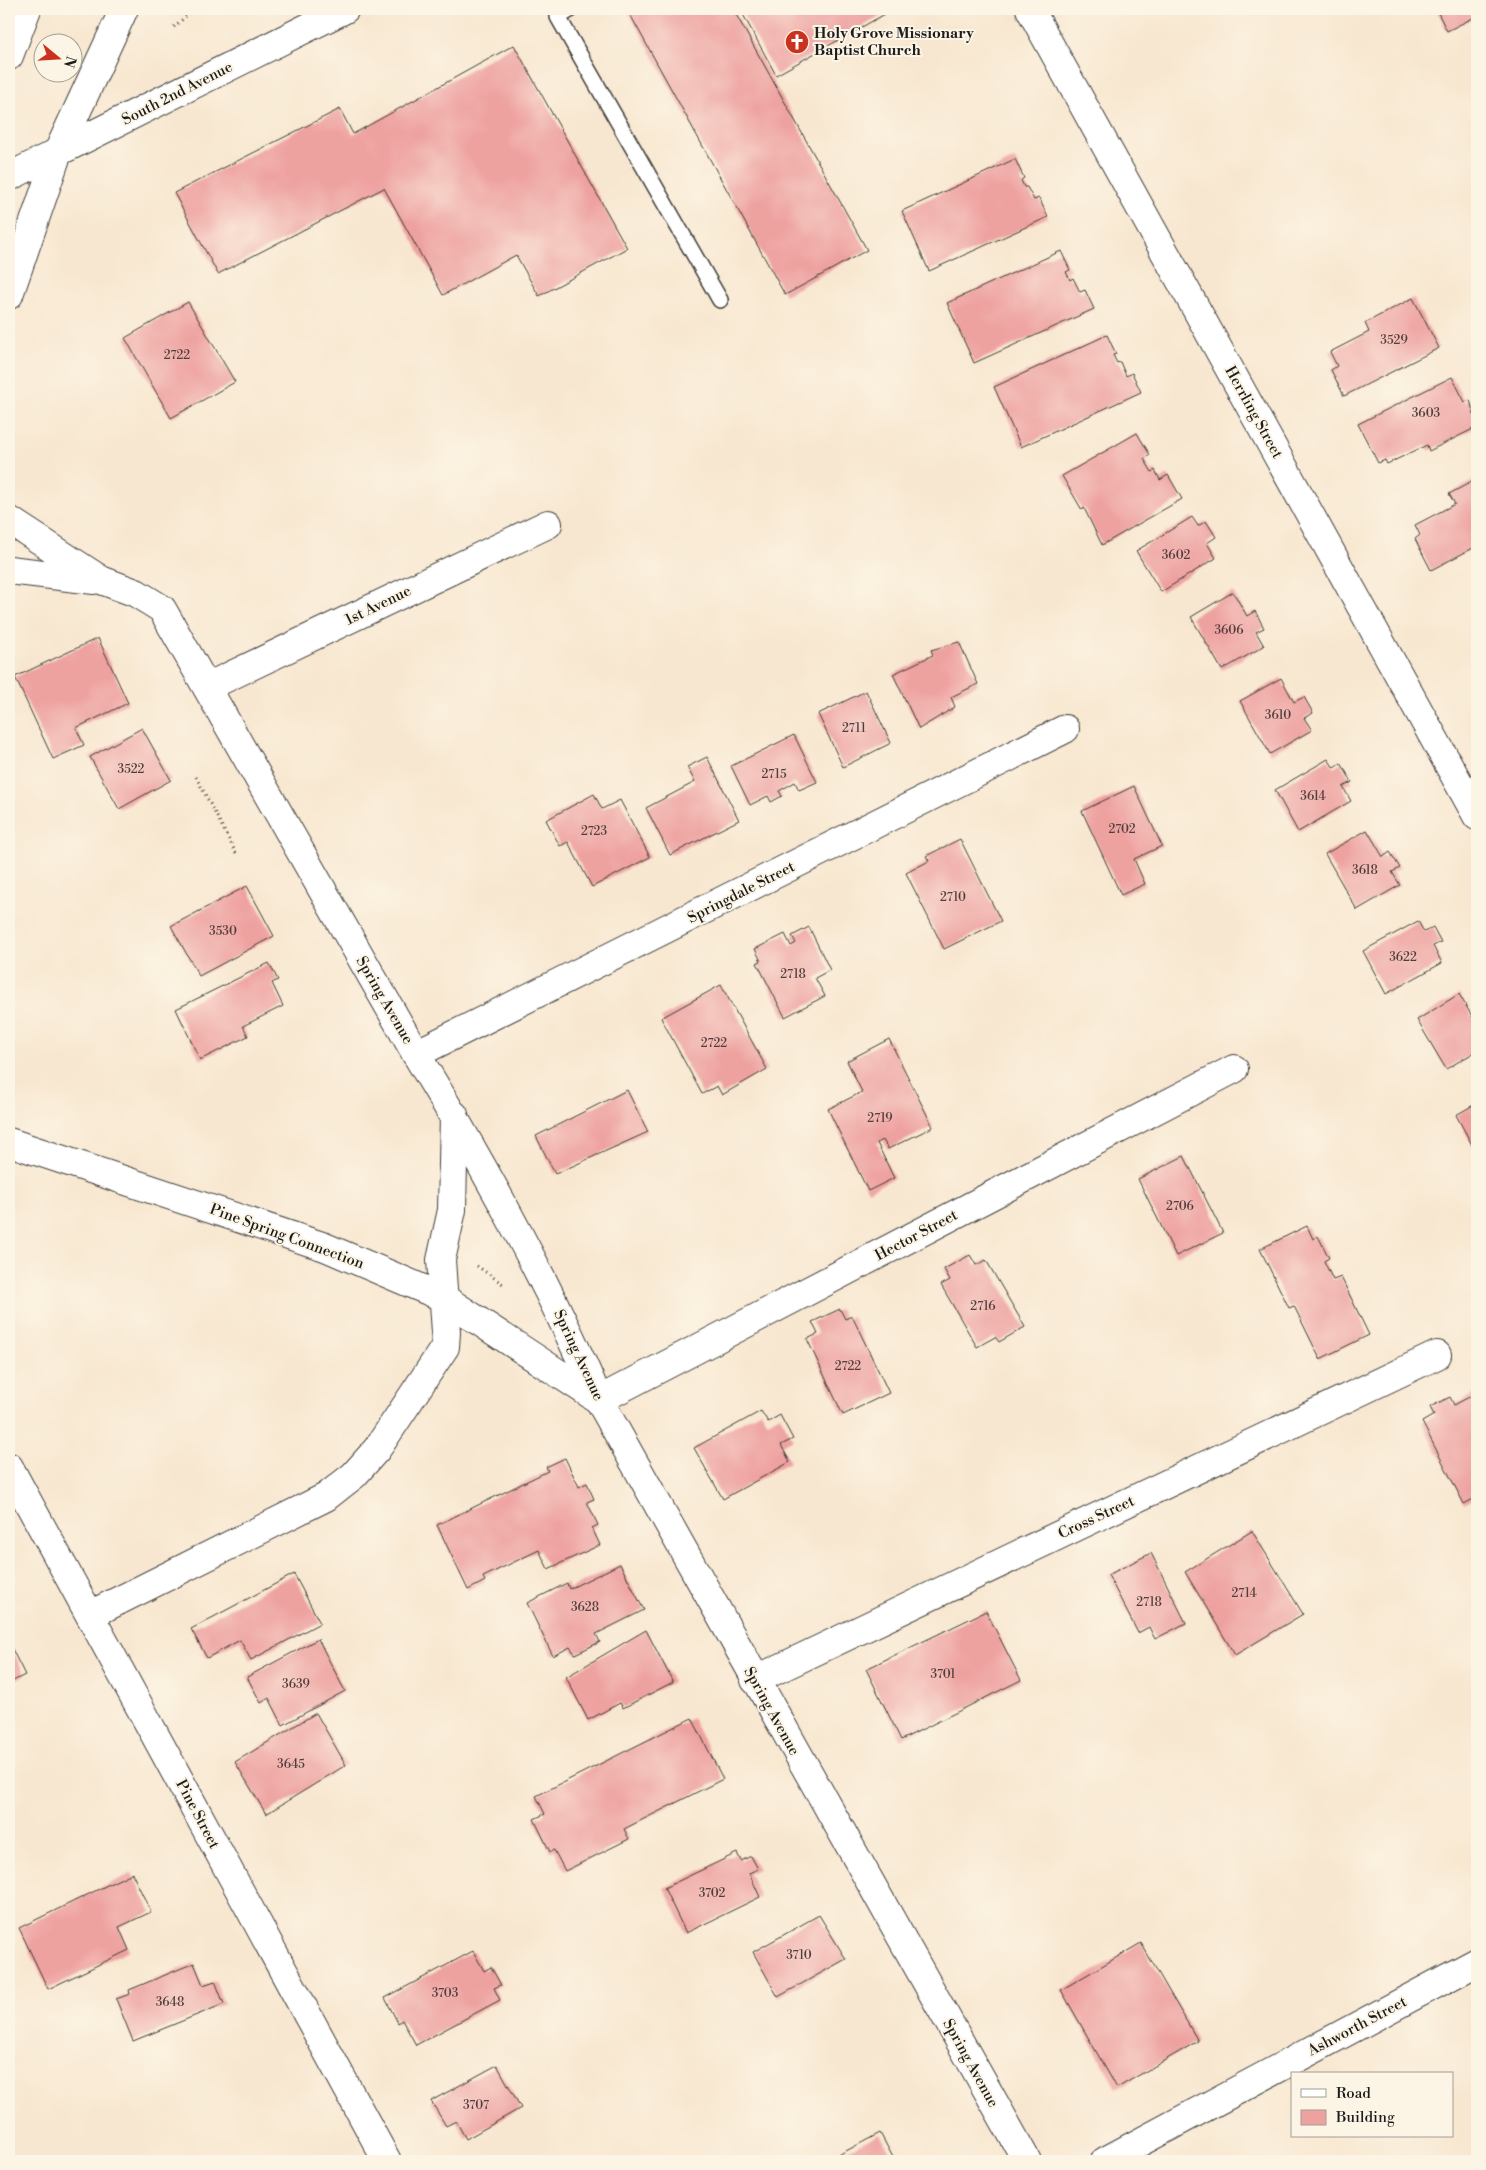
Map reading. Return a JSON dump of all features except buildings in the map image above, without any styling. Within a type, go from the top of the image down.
[{"type":"street","points":[[9,56],[27,9]]},
{"type":"street","points":[[9,295],[58,152],[124,9]]},
{"type":"street","name":"Herrling Street","points":[[1030,9],[1477,816]]},
{"type":"street","name":"South 2nd Avenue","points":[[9,177],[338,10]]},
{"type":"street","name":"Spring Avenue","points":[[9,520],[102,580],[136,593],[162,609],[416,1054],[454,1115],[566,1324],[599,1400],[1027,2161]]},
{"type":"street","name":"1st Avenue","points":[[207,687],[548,524]]},
{"type":"street","name":"Spring Avenue","points":[[9,570],[102,580]]},
{"type":"street","name":"Springdale Street","points":[[416,1054],[1065,729]]},
{"type":"street","name":"Hector Street","points":[[599,1400],[1234,1069]]},
{"type":"street","points":[[90,1614],[326,1496],[354,1475],[377,1449],[445,1348],[446,1332],[442,1297],[441,1260],[452,1210],[454,1115]]},
{"type":"street","name":"Pine Spring Connection","points":[[9,1142],[325,1247],[442,1297],[599,1400]]},
{"type":"street","name":"Cross Street","points":[[755,1680],[1437,1355]]},
{"type":"street","name":"Pine Street","points":[[9,1468],[387,2161]]},
{"type":"street","name":"Ashworth Street","points":[[1105,2161],[1477,1962]]},
{"type":"lane","points":[[572,9],[556,13],[720,300]]},
{"type":"path","points":[[174,27],[194,9]]},
{"type":"path","points":[[196,777],[236,853]]},
{"type":"path","points":[[473,1263],[511,1290]]},
{"type":"place","name":"Holy Grove Missionary Baptist Church","points":[[797,42]]}]
